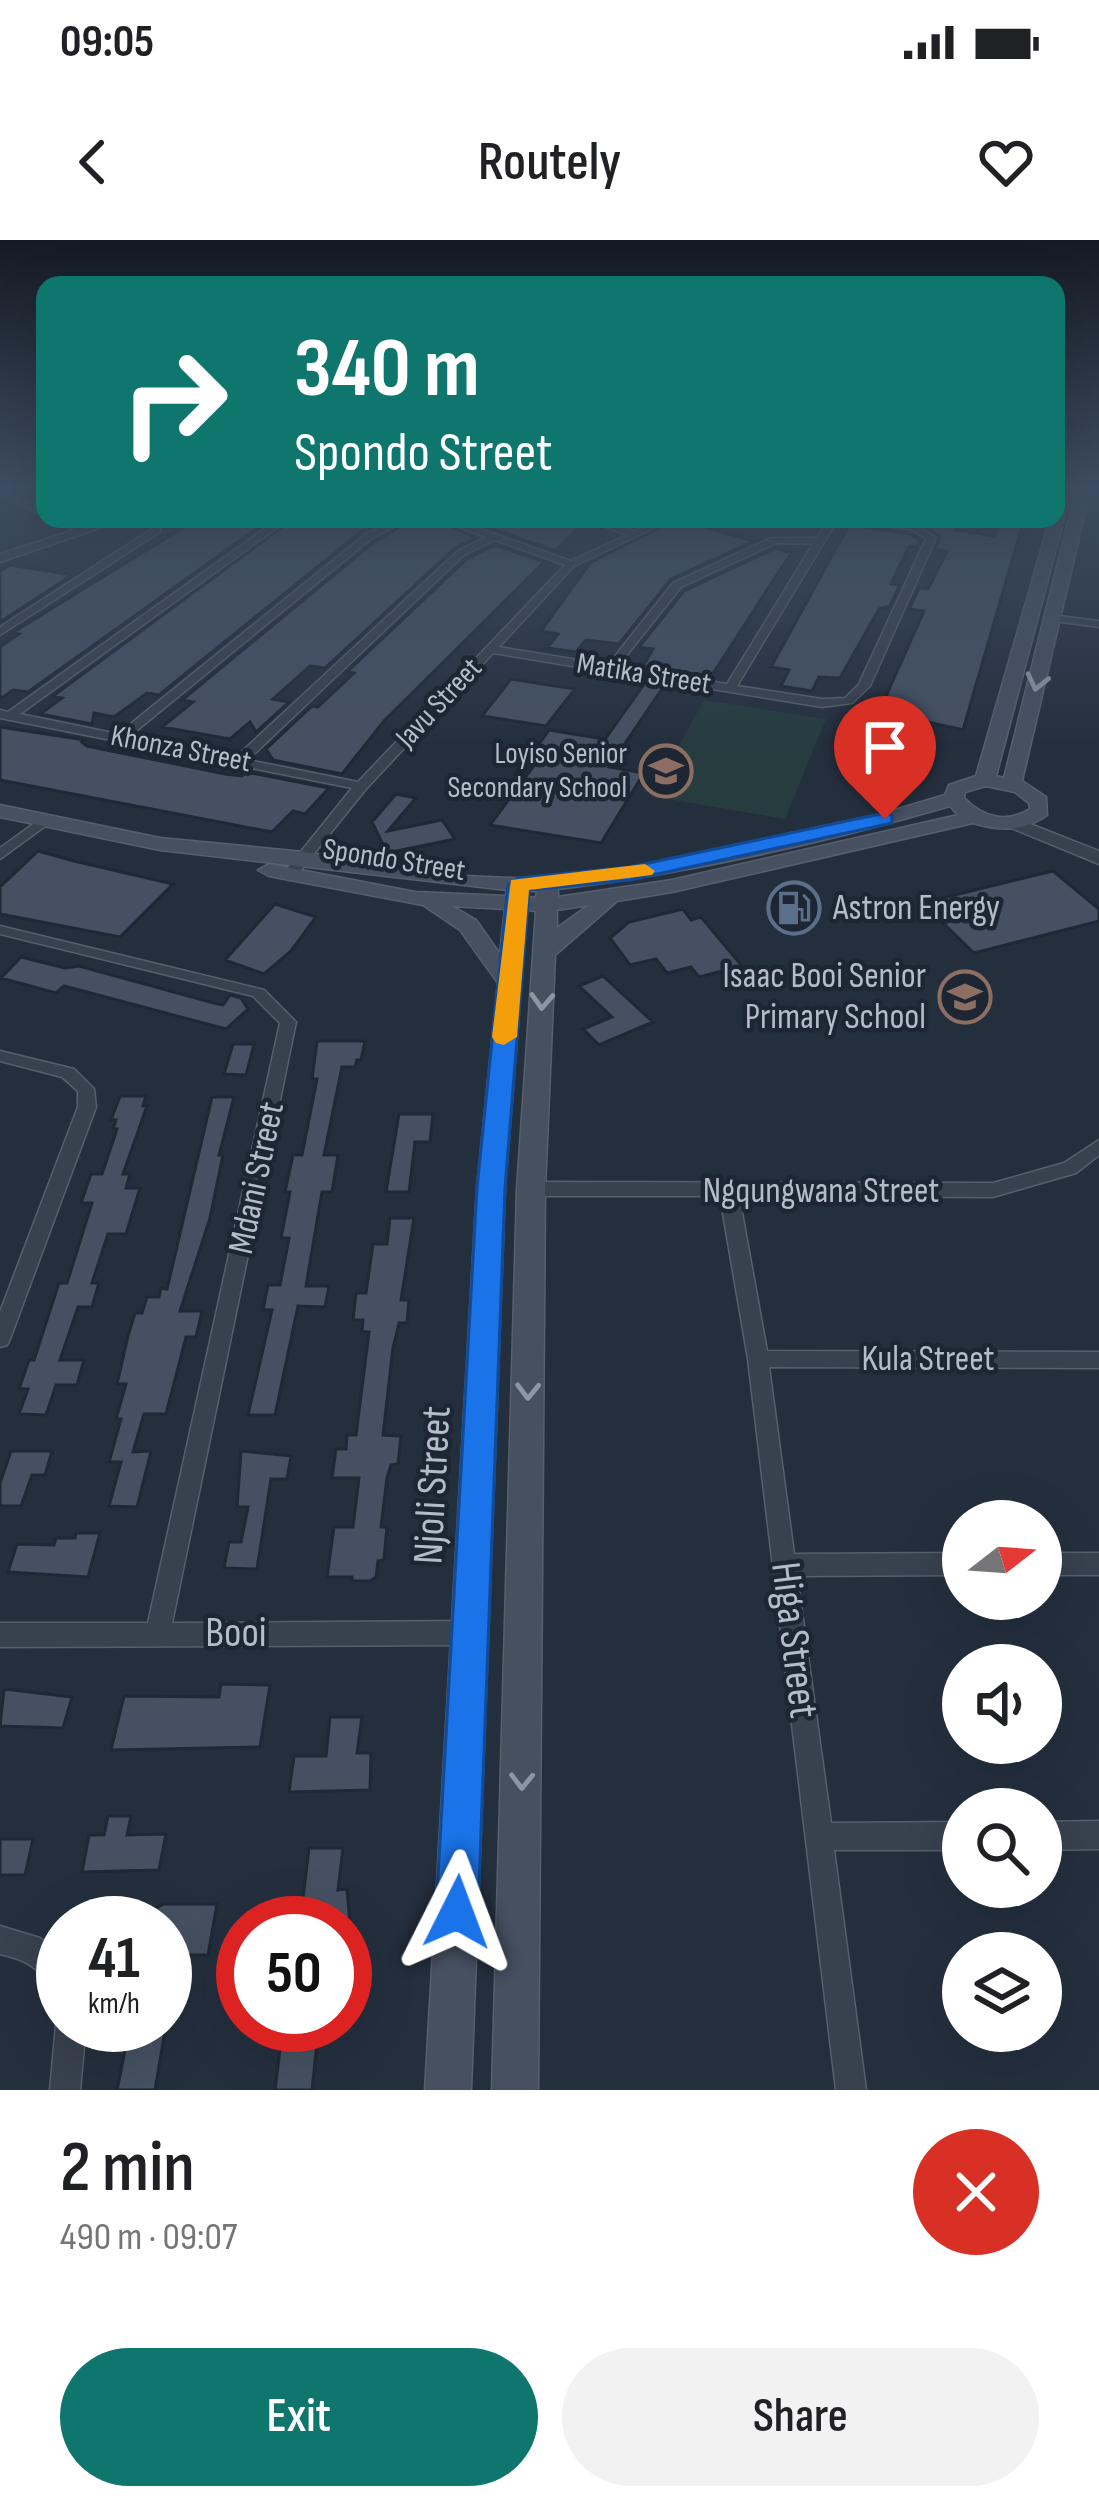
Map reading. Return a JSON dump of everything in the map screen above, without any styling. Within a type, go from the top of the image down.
[{"type":"main road","points":[[954,799],[974,817],[1015,823],[1037,815],[1041,806],[1029,791],[1012,783],[985,780],[1041,572]]},
{"type":"main road","points":[[1012,783],[1063,572]]},
{"type":"main road","name":"Spondo Street","points":[[0,811],[297,866],[412,876],[533,895],[885,819],[954,799],[961,785],[985,780]]},
{"type":"main road","name":"Spondo Street","points":[[297,866],[415,898],[616,896],[974,817]]},
{"type":"main road","points":[[515,2090],[531,1189],[545,953],[533,895]]},
{"type":"main road","name":"Njoli Street","points":[[448,2090],[491,1188],[509,982],[533,895]]},
{"type":"main road","points":[[545,953],[616,896]]},
{"type":"main road","points":[[415,898],[469,926],[509,982]]},
{"type":"street","points":[[0,632],[92,572]]},
{"type":"street","points":[[5,715],[208,572]]},
{"type":"street","points":[[121,738],[324,572]]},
{"type":"street","points":[[240,760],[439,572]]},
{"type":"street","name":"Javu Street","points":[[297,866],[362,786],[563,572]]},
{"type":"street","points":[[611,668],[677,585],[704,572]]},
{"type":"street","points":[[730,688],[799,572]]},
{"type":"street","name":"Matika Street","points":[[490,650],[836,704],[860,693],[916,572]]},
{"type":"street","points":[[1052,618],[1099,625]]},
{"type":"street","name":"Khonza Street","points":[[5,715],[362,786]]},
{"type":"street","points":[[0,855],[43,821]]},
{"type":"street","points":[[1015,823],[1099,858]]},
{"type":"street","name":"Mdani Street","points":[[0,930],[258,993],[288,1022],[158,1634]]},
{"type":"street","points":[[0,1056],[68,1073],[81,1081],[87,1098],[0,1339]]},
{"type":"street","name":"Ngqungwana Street","points":[[531,1189],[993,1190],[1070,1168],[1099,1146]]},
{"type":"street","name":"Higa Street","points":[[729,1192],[758,1358],[851,2090]]},
{"type":"street","name":"Kula Street","points":[[758,1358],[1099,1360]]},
{"type":"street","points":[[785,1565],[942,1564]]},
{"type":"street","points":[[1062,1564],[1099,1564]]},
{"type":"street","name":"Booi","points":[[0,1635],[472,1633]]},
{"type":"street","points":[[1062,1836],[1099,1835]]},
{"type":"street","points":[[819,1838],[942,1836]]},
{"type":"street","points":[[0,1940],[36,1950]]},
{"type":"street","points":[[64,2090],[68,2052]]},
{"type":"green space","points":[[704,700],[826,719],[785,819],[651,796]]},
{"type":"building","points":[[0,572],[72,575],[0,622]]},
{"type":"building","points":[[110,572],[195,572],[28,692],[13,690],[0,699],[0,647],[19,634],[12,633]]},
{"type":"building","points":[[221,572],[311,572],[159,695],[147,693],[114,717],[94,713],[92,724],[40,714],[62,698],[53,696]]},
{"type":"building","points":[[337,572],[429,572],[325,668],[310,666],[273,699],[289,702],[256,732],[250,722],[230,739],[162,727],[193,702],[182,700]]},
{"type":"building","points":[[453,572],[534,572],[384,721],[342,774],[273,760],[266,749],[354,673],[347,672]]},
{"type":"building","points":[[583,572],[686,572],[671,579],[619,644],[586,640],[576,652],[547,648],[558,634],[541,631]]},
{"type":"building","points":[[724,572],[778,572],[708,676],[643,666],[653,649],[639,647],[684,591]]},
{"type":"building","points":[[823,572],[897,572],[891,584],[900,585],[890,606],[879,609],[840,678],[819,677],[812,691],[781,686],[789,670],[771,667]]},
{"type":"building","points":[[936,572],[1009,572],[963,730],[884,712],[887,704],[883,703],[924,611],[909,609],[919,588],[928,589]]},
{"type":"building","points":[[511,679],[575,689],[546,726],[482,716]]},
{"type":"building","points":[[645,683],[664,686],[609,767],[644,773],[601,843],[490,825],[547,748],[537,747],[549,730],[605,739]]},
{"type":"building","points":[[0,727],[85,740],[87,746],[225,774],[242,776],[246,772],[329,788],[305,814],[293,811],[272,832],[0,780]]},
{"type":"building","points":[[396,794],[416,798],[388,831],[442,820],[455,839],[387,853],[372,822]]},
{"type":"building","points":[[38,851],[173,884],[120,937],[0,914],[0,887]]},
{"type":"building","points":[[1053,871],[1099,909],[1099,921],[974,953],[943,923],[959,919],[938,899]]},
{"type":"building","points":[[275,904],[316,917],[291,951],[264,974],[225,960]]},
{"type":"building","points":[[683,909],[691,920],[701,917],[742,966],[699,977],[691,967],[667,973],[656,959],[630,965],[610,938],[629,922]]},
{"type":"building","points":[[21,957],[65,968],[79,966],[223,1005],[230,995],[241,998],[248,1009],[226,1029],[64,986],[56,993],[1,978]]},
{"type":"building","points":[[603,976],[653,1022],[599,1045],[583,1029],[612,1017],[579,986]]},
{"type":"building","points":[[317,1041],[365,1041],[355,1067],[342,1067],[324,1155],[338,1155],[332,1192],[322,1192],[306,1286],[329,1286],[325,1307],[298,1306],[275,1415],[248,1415],[272,1310],[263,1310],[268,1285],[280,1285],[289,1238],[281,1238],[290,1192],[285,1192],[293,1155],[302,1155],[317,1079],[312,1079]]},
{"type":"building","points":[[233,1044],[254,1044],[246,1075],[224,1074]]},
{"type":"building","points":[[120,1096],[146,1096],[143,1106],[147,1106],[123,1174],[130,1174],[126,1188],[140,1188],[126,1234],[108,1234],[92,1283],[99,1283],[92,1307],[78,1307],[60,1360],[84,1360],[77,1385],[56,1385],[46,1415],[19,1414],[28,1389],[19,1389],[29,1360],[34,1360],[59,1283],[67,1283],[92,1203],[81,1203],[91,1174],[102,1174],[117,1129],[113,1129],[116,1120],[111,1120]]},
{"type":"building","points":[[212,1097],[234,1097],[210,1218],[180,1311],[202,1311],[196,1337],[186,1337],[166,1414],[144,1414],[133,1452],[151,1451],[137,1507],[109,1506],[121,1462],[109,1462],[121,1419],[116,1419],[126,1384],[117,1384],[128,1336],[135,1313],[142,1313],[147,1297],[159,1297],[161,1288],[167,1289]]},
{"type":"building","points":[[399,1114],[433,1114],[430,1142],[415,1142],[409,1192],[386,1192]]},
{"type":"building","points":[[390,1218],[414,1218],[401,1300],[409,1300],[407,1323],[399,1323],[393,1348],[383,1435],[401,1436],[398,1464],[391,1465],[387,1478],[381,1527],[387,1527],[384,1560],[378,1561],[376,1577],[370,1581],[352,1581],[352,1577],[327,1577],[334,1527],[353,1527],[359,1478],[332,1478],[336,1449],[346,1449],[347,1435],[356,1435],[369,1332],[362,1332],[363,1320],[353,1320],[356,1293],[366,1293],[373,1244],[387,1244]]},
{"type":"building","points":[[11,1451],[52,1451],[45,1475],[32,1475],[21,1506],[0,1506],[0,1483]]},
{"type":"building","points":[[241,1451],[291,1456],[287,1479],[271,1479],[257,1569],[224,1568],[229,1542],[241,1542],[248,1507],[237,1507]]},
{"type":"building","points":[[76,1533],[100,1533],[88,1577],[8,1572],[17,1544],[54,1545],[56,1538],[75,1538]]},
{"type":"building","points":[[221,1684],[270,1685],[260,1747],[111,1750],[124,1696],[219,1697]]},
{"type":"building","points":[[4,1689],[72,1697],[63,1728],[0,1726]]},
{"type":"building","points":[[330,1717],[362,1717],[357,1753],[371,1753],[370,1790],[289,1792],[294,1756],[326,1756]]},
{"type":"building","points":[[108,1816],[131,1816],[127,1835],[166,1834],[159,1870],[82,1872],[89,1835],[104,1835]]},
{"type":"building","points":[[0,1839],[33,1839],[25,1875],[0,1875]]},
{"type":"building","points":[[309,1848],[343,1848],[338,1890],[347,1889],[348,1896],[303,1896]]},
{"type":"building","points":[[192,1904],[216,1904],[208,1955],[192,1955]]},
{"type":"building","points":[[125,2052],[161,2052],[155,2090],[117,2090]]},
{"type":"building","points":[[280,2052],[316,2052],[312,2090],[275,2090]]},
{"type":"slow traffic","points":[[504,1037],[518,885],[645,871]]},
{"type":"place","name":"Loyiso Senior Secondary School","points":[[666,771]]},
{"type":"place","name":"Astron Energy","points":[[794,908]]},
{"type":"place","name":"Isaac Booi Senior Primary School","points":[[965,997]]},
{"type":"route","points":[[457,1912],[491,1188],[518,885],[630,874],[885,819]]}]
